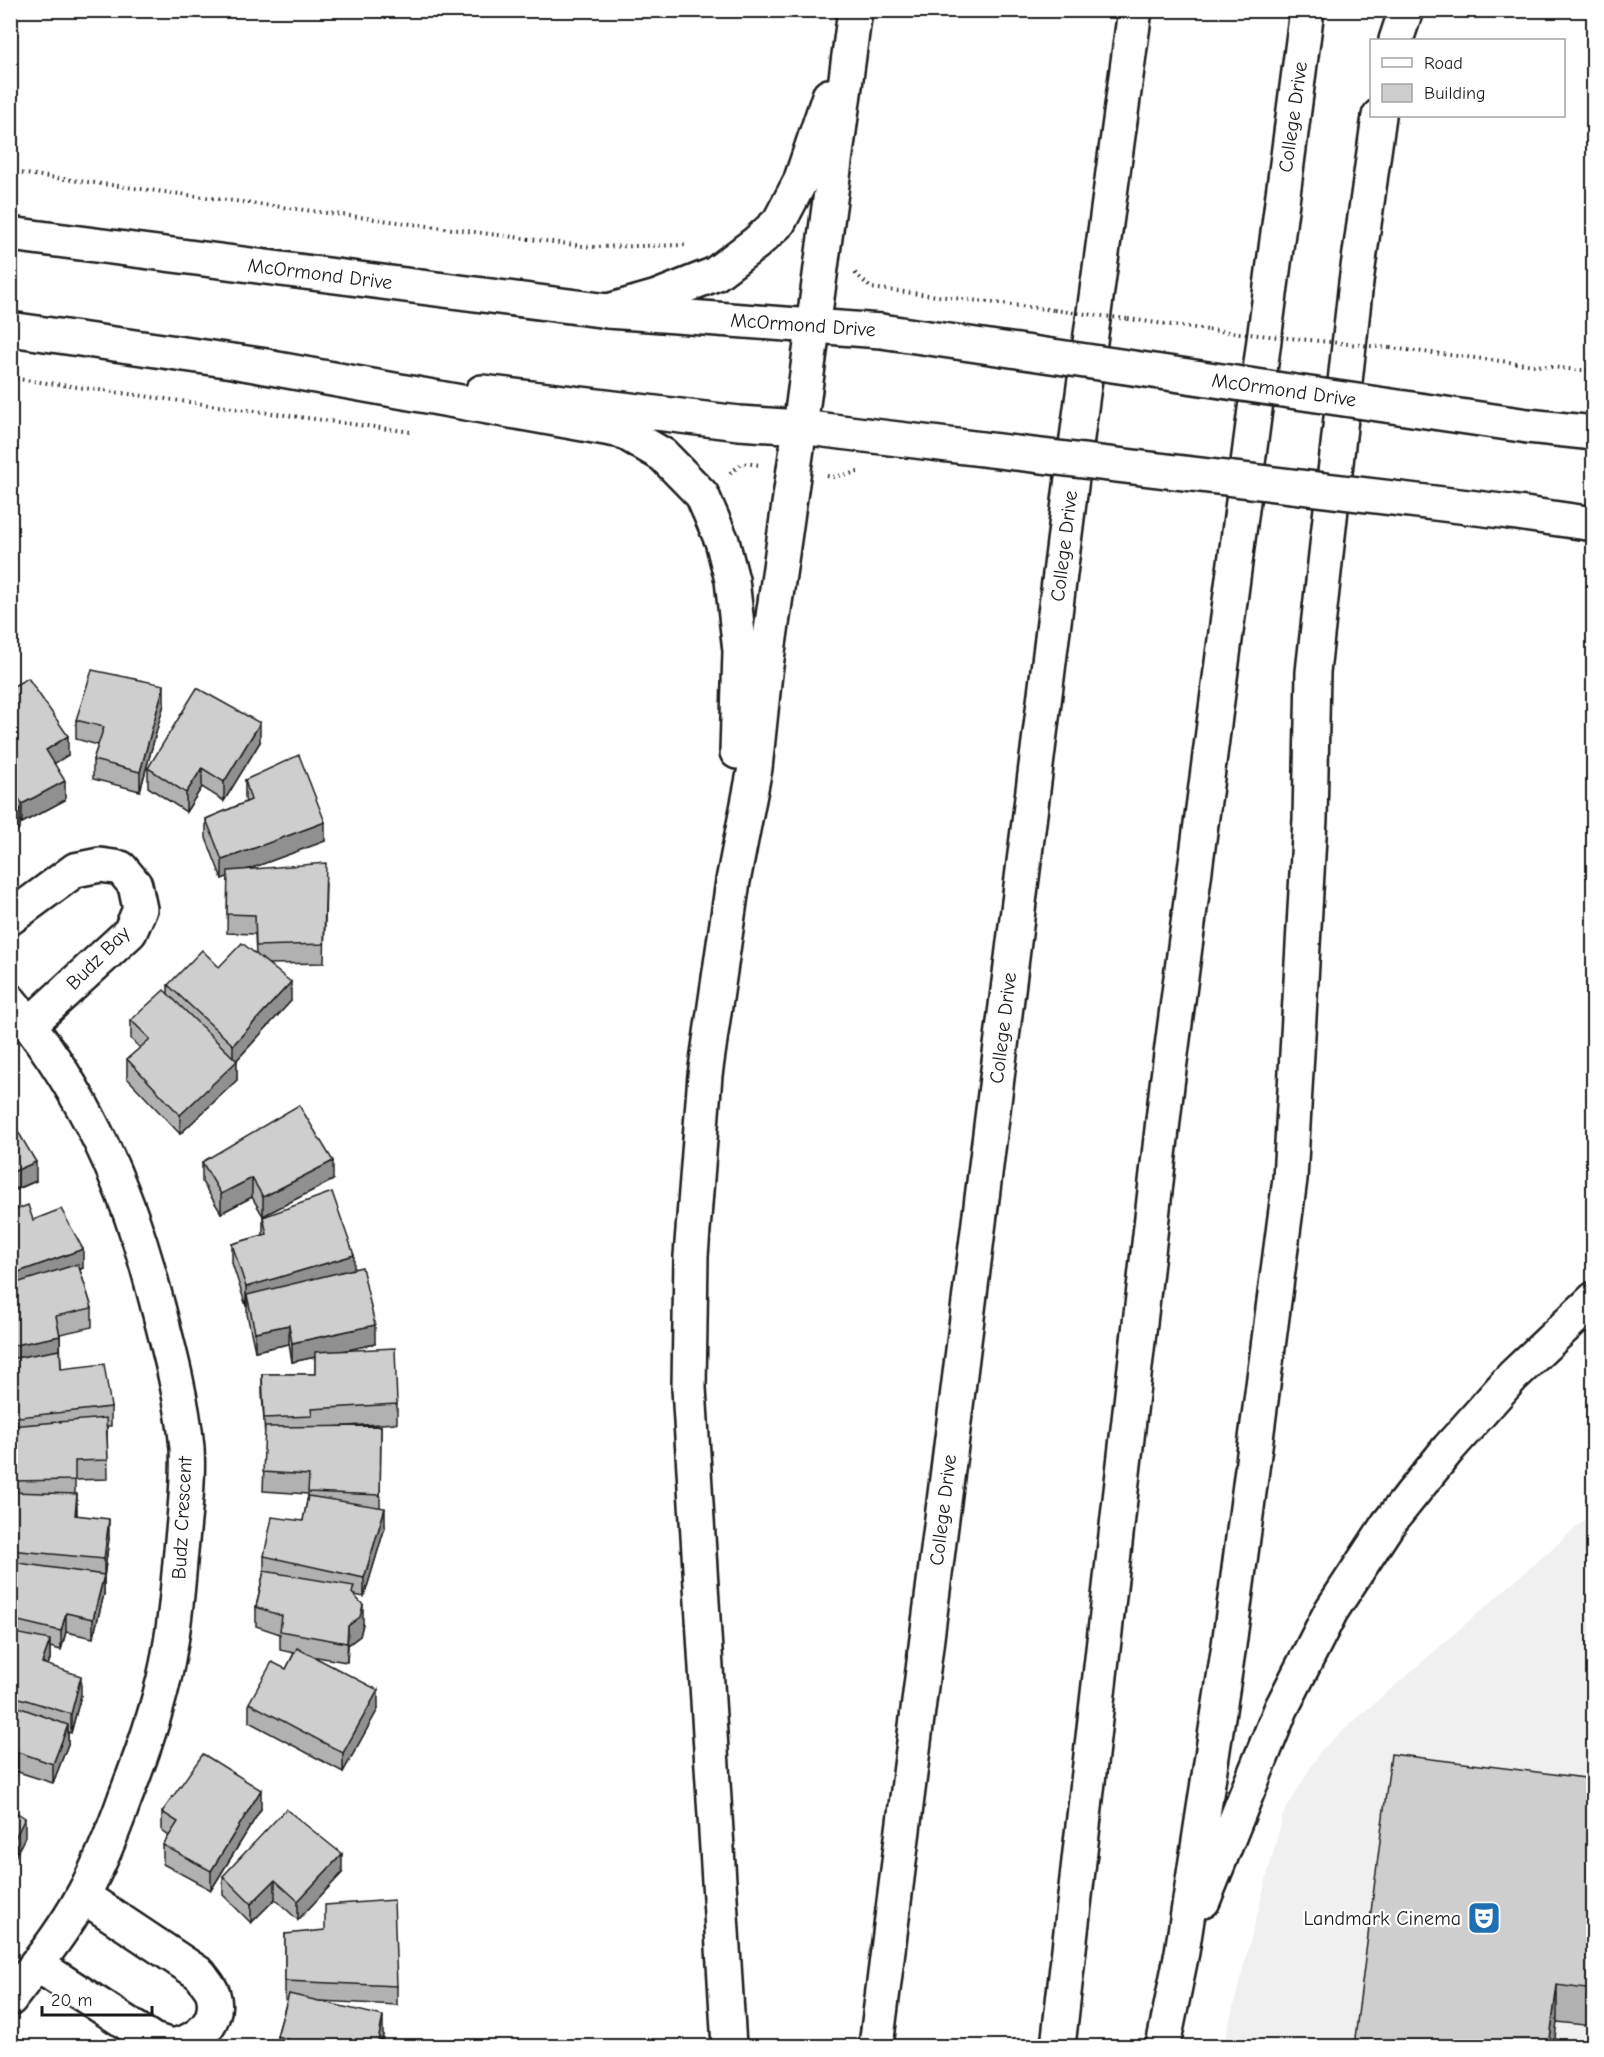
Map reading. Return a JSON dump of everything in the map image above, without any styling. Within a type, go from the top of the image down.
[{"type":"main road","name":"College Drive","points":[[876,2046],[1077,438],[1135,10]]},
{"type":"main road","name":"College Drive","points":[[1058,2046],[1167,1085],[1307,10]]},
{"type":"main road","points":[[1396,39],[1406,10]]},
{"type":"main road","points":[[608,311],[657,297],[715,274],[779,222],[800,182],[854,17]]},
{"type":"main road","points":[[729,2046],[689,1388],[691,1256],[705,1076],[733,881],[755,768],[765,673],[801,427],[854,17]]},
{"type":"main road","points":[[1163,2046],[1182,1952],[1229,1645],[1290,1179],[1310,819],[1313,672],[1356,282],[1379,117]]},
{"type":"main road","name":"McOrmond Drive","points":[[10,234],[608,311],[880,331],[1528,426],[1593,433]]},
{"type":"main road","points":[[10,329],[238,362],[716,420],[801,427],[1510,512],[1593,524]]},
{"type":"main road","points":[[238,362],[622,431],[663,455],[702,495],[722,541],[732,580],[740,651],[733,881]]},
{"type":"main road","name":"Budz Bay","points":[[10,918],[75,870],[100,865],[121,868],[135,885],[140,909],[130,932],[20,1012]]},
{"type":"main road","name":"Budz Crescent","points":[[10,1999],[62,1930],[83,1896],[111,1836],[141,1756],[170,1650],[187,1495],[187,1449],[170,1351],[130,1212],[110,1162],[81,1105],[20,1012]]},
{"type":"main road","points":[[1182,1952],[1281,1709],[1331,1611],[1388,1524],[1449,1448],[1513,1376],[1593,1299]]},
{"type":"main road","points":[[36,1964],[153,2040],[174,2045],[193,2040],[208,2027],[215,2010],[213,1991],[200,1974],[83,1896]]},
{"type":"path","points":[[10,172],[591,247],[686,245],[696,241]]},
{"type":"path","points":[[852,271],[871,288],[1209,330],[1593,370]]},
{"type":"path","points":[[10,378],[422,433]]},
{"type":"shaded area","points":[[1593,1513],[1593,2046],[1223,2046],[1283,1815],[1320,1751]]},
{"type":"building","points":[[92,670],[164,685],[140,772],[93,760],[104,727],[76,720]]},
{"type":"building","points":[[28,678],[68,736],[46,750],[65,781],[22,804],[10,784],[10,688]]},
{"type":"building","points":[[197,688],[260,723],[224,782],[202,768],[186,793],[148,768]]},
{"type":"building","points":[[299,755],[325,822],[222,860],[206,819],[251,800],[245,780]]},
{"type":"building","points":[[10,795],[20,809],[10,817]]},
{"type":"building","points":[[326,863],[324,944],[256,946],[255,915],[227,914],[228,871]]},
{"type":"building","points":[[242,943],[291,982],[233,1045],[168,985],[202,950],[219,967]]},
{"type":"building","points":[[164,990],[237,1061],[180,1115],[127,1059],[150,1039],[131,1020]]},
{"type":"building","points":[[299,1105],[333,1161],[263,1197],[252,1178],[221,1194],[202,1162]]},
{"type":"building","points":[[13,1123],[36,1162],[10,1173],[10,1125]]},
{"type":"building","points":[[332,1192],[354,1255],[246,1287],[232,1244],[267,1234],[263,1217]]},
{"type":"building","points":[[28,1205],[33,1220],[61,1209],[83,1249],[10,1275],[10,1212]]},
{"type":"building","points":[[78,1264],[92,1308],[56,1316],[60,1336],[10,1346],[10,1285]]},
{"type":"building","points":[[362,1267],[375,1325],[292,1343],[289,1325],[255,1332],[247,1295]]},
{"type":"building","points":[[395,1348],[397,1404],[311,1409],[312,1416],[264,1418],[262,1374],[315,1374],[315,1352]]},
{"type":"building","points":[[60,1350],[61,1369],[104,1364],[111,1407],[10,1418],[10,1359]]},
{"type":"building","points":[[106,1418],[108,1460],[75,1461],[75,1480],[10,1481],[10,1426]]},
{"type":"building","points":[[381,1426],[380,1495],[308,1492],[309,1475],[263,1472],[265,1427]]},
{"type":"building","points":[[10,1492],[77,1494],[75,1515],[109,1519],[104,1559],[10,1550]]},
{"type":"building","points":[[308,1496],[385,1508],[364,1578],[264,1556],[272,1517],[303,1521]]},
{"type":"building","points":[[11,1562],[104,1575],[93,1619],[66,1613],[61,1631],[10,1619]]},
{"type":"building","points":[[264,1571],[354,1586],[352,1593],[363,1605],[360,1617],[348,1626],[347,1643],[280,1631],[282,1616],[256,1607]]},
{"type":"building","points":[[10,1632],[50,1640],[42,1663],[81,1676],[71,1714],[10,1695]]},
{"type":"building","points":[[297,1648],[378,1690],[343,1753],[249,1703],[272,1662],[286,1669]]},
{"type":"building","points":[[10,1704],[68,1725],[53,1764],[18,1752],[10,1769]]},
{"type":"building","points":[[203,1754],[261,1790],[211,1871],[163,1845],[178,1822],[162,1812]]},
{"type":"building","name":"Landmark Cinema","points":[[1391,1754],[1593,1779],[1593,1990],[1557,1985],[1549,2046],[1354,2046]]},
{"type":"building","points":[[10,1808],[25,1818],[10,1848]]},
{"type":"building","points":[[286,1809],[342,1854],[298,1901],[275,1880],[251,1904],[223,1876]]},
{"type":"building","points":[[394,1900],[397,1986],[285,1981],[285,1934],[325,1930],[325,1905]]},
{"type":"building","points":[[289,1994],[383,2016],[377,2046],[308,2046],[277,2036]]},
{"type":"place","name":"Landmark Cinema","points":[[1484,1918]]}]
